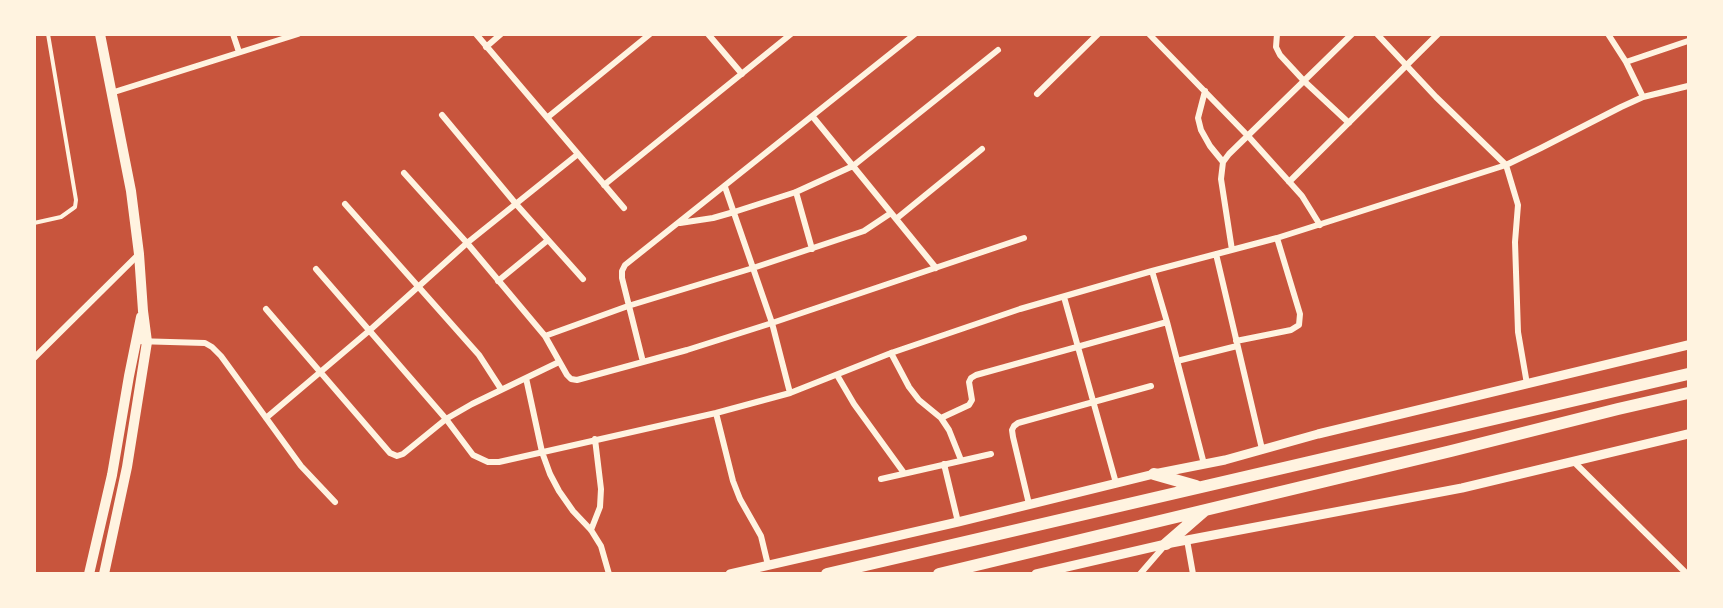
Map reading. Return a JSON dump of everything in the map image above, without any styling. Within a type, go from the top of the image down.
[{"type":"highway","points":[[827,573],[1689,374]]},
{"type":"highway","points":[[939,573],[1689,393]]},
{"type":"highway","points":[[1154,474],[1199,487]]},
{"type":"highway","points":[[1166,544],[1205,510]]},
{"type":"main road","points":[[100,34],[131,191],[139,254],[142,311],[141,342],[127,467],[104,573]]},
{"type":"main road","points":[[89,573],[141,342]]},
{"type":"street","points":[[233,34],[239,52]]},
{"type":"street","points":[[111,93],[298,34]]},
{"type":"street","points":[[476,34],[624,208]]},
{"type":"street","points":[[486,47],[501,34]]},
{"type":"street","points":[[548,117],[650,34]]},
{"type":"street","points":[[708,34],[742,74]]},
{"type":"street","points":[[604,185],[791,34]]},
{"type":"street","points":[[643,362],[622,278],[625,265],[915,34]]},
{"type":"street","points":[[1037,94],[1098,34]]},
{"type":"street","points":[[1149,34],[1248,136],[1302,196],[1320,225]]},
{"type":"street","points":[[1277,34],[1276,47],[1280,55],[1349,123]]},
{"type":"street","points":[[1232,250],[1221,179],[1223,162],[1352,34]]},
{"type":"street","points":[[1377,34],[1506,165],[1518,205],[1515,242],[1518,332],[1527,384]]},
{"type":"street","points":[[1289,182],[1438,34]]},
{"type":"street","points":[[1608,34],[1626,62],[1643,97]]},
{"type":"street","points":[[1626,62],[1689,42]]},
{"type":"street","points":[[680,223],[713,218],[796,192],[853,166],[998,50]]},
{"type":"street","points":[[316,269],[446,419],[473,455],[488,462],[499,462],[790,393],[891,353],[1020,309],[1277,238],[1506,165],[1620,106],[1643,97],[1689,86]]},
{"type":"street","points":[[1205,91],[1198,117],[1201,130],[1223,162]]},
{"type":"street","points":[[442,115],[516,204],[583,279]]},
{"type":"street","points":[[813,117],[936,268]]},
{"type":"street","points":[[896,219],[982,149]]},
{"type":"street","points":[[266,418],[370,330],[467,243],[578,154]]},
{"type":"street","points":[[404,173],[467,243],[545,336],[571,379],[577,380],[772,323],[1024,238]]},
{"type":"street","points":[[725,187],[772,323],[790,393]]},
{"type":"street","points":[[796,192],[812,249]]},
{"type":"street","points":[[345,204],[479,356],[501,389]]},
{"type":"street","points":[[545,336],[628,306],[864,231],[891,213]]},
{"type":"street","points":[[1177,361],[1291,330],[1299,325],[1300,314],[1277,238]]},
{"type":"street","points":[[498,281],[548,240]]},
{"type":"street","points":[[34,358],[139,254]]},
{"type":"street","points":[[1216,254],[1262,449]]},
{"type":"street","points":[[1152,271],[1204,464]]},
{"type":"street","points":[[1064,297],[1116,483]]},
{"type":"street","points":[[266,309],[390,453],[397,456],[403,454],[446,419],[501,389],[560,362]]},
{"type":"street","points":[[941,418],[969,405],[972,400],[969,382],[976,375],[1167,322]]},
{"type":"street","points":[[141,342],[205,343],[212,347],[302,466],[335,502]]},
{"type":"street","points":[[730,573],[1204,464],[1318,434],[1689,345]]},
{"type":"street","points":[[891,353],[909,387],[919,400],[941,418],[949,430],[962,460]]},
{"type":"street","points":[[837,375],[854,404],[904,473]]},
{"type":"street","points":[[526,378],[542,452],[550,474],[573,511],[601,546],[609,573]]},
{"type":"street","points":[[1029,504],[1013,437],[1014,426],[1151,386]]},
{"type":"street","points":[[716,412],[733,481],[740,499],[761,536],[768,565]]},
{"type":"street","points":[[1036,573],[1166,544],[1462,488],[1689,434]]},
{"type":"street","points":[[591,531],[600,507],[601,489],[595,440]]},
{"type":"street","points":[[881,478],[991,454]]},
{"type":"street","points":[[1574,461],[1688,573]]},
{"type":"street","points":[[944,465],[958,522]]},
{"type":"street","points":[[1187,540],[1193,573]]},
{"type":"street","points":[[1140,573],[1166,544]]},
{"type":"lane","points":[[34,223],[61,217],[75,207],[76,200],[48,34]]}]
